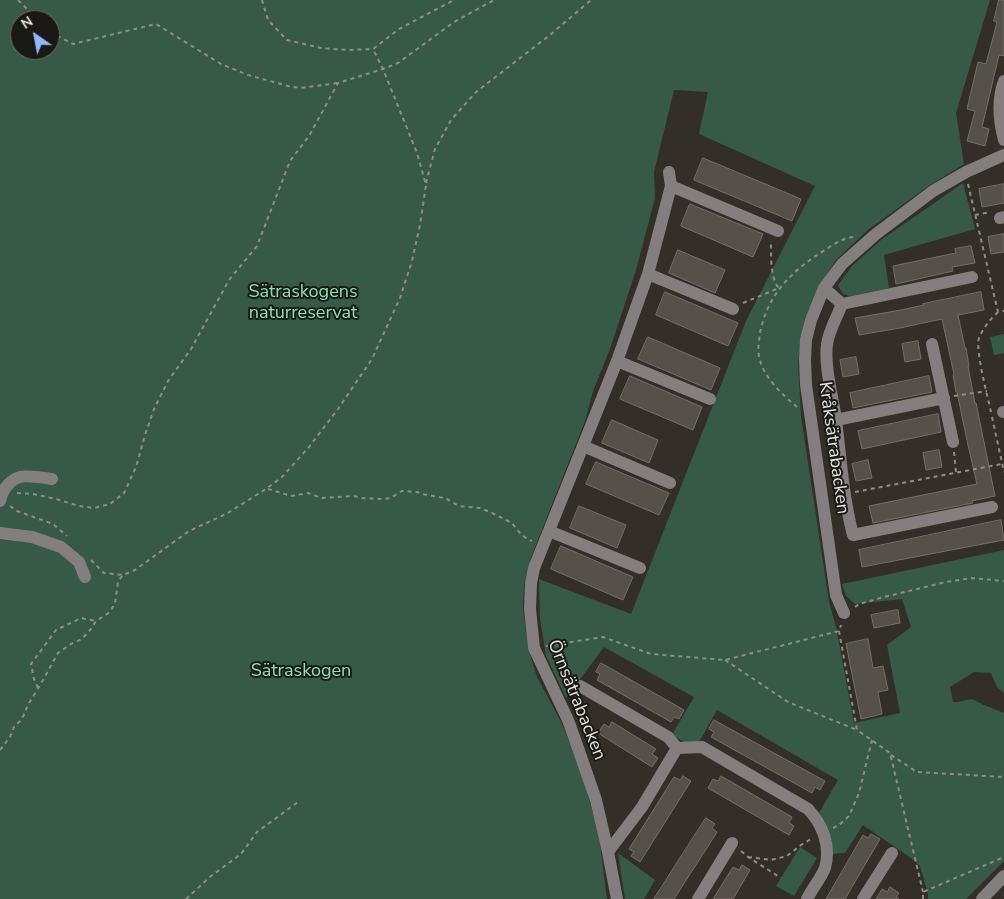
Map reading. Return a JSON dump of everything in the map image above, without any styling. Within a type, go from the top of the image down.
[{"type":"street","points":[[1004,81],[999,108],[1000,127],[1004,140]]},
{"type":"street","name":"Kråksätrabacken","points":[[844,613],[836,595],[806,385],[806,340],[811,320],[824,288],[842,264],[876,234],[933,191],[966,172],[1004,155]]},
{"type":"street","name":"Örnsätrabacken","points":[[617,899],[596,800],[580,751],[568,720],[534,648],[530,609],[531,583],[534,568],[618,361],[648,274],[671,186],[668,172]]},
{"type":"street","points":[[671,186],[778,231]]},
{"type":"street","points":[[648,274],[733,309]]},
{"type":"street","points":[[824,288],[842,304],[972,277]]},
{"type":"street","name":"Kråksätrabacken","points":[[842,304],[830,331],[827,344],[828,366],[844,494],[853,535],[992,508]]},
{"type":"street","points":[[932,344],[953,442]]},
{"type":"street","points":[[618,361],[710,399]]},
{"type":"street","name":"Kråksätrabacken","points":[[836,420],[944,398]]},
{"type":"street","points":[[583,446],[670,483]]},
{"type":"street","points":[[1,498],[8,483],[20,476],[52,479]]},
{"type":"street","points":[[549,531],[640,568]]},
{"type":"street","points":[[0,533],[32,537],[61,547],[79,562],[84,577]]},
{"type":"street","name":"Örnsätrabacken","points":[[580,686],[668,737],[677,748]]},
{"type":"street","points":[[608,852],[642,807],[677,748],[702,747],[808,809],[815,817],[826,839],[827,854],[824,869],[807,899]]},
{"type":"street","points":[[698,899],[732,843]]},
{"type":"street","points":[[864,899],[892,853]]},
{"type":"street","points":[[982,899],[1004,876]]},
{"type":"path","points":[[18,0],[28,10]]},
{"type":"path","points":[[262,0],[268,20],[288,40],[321,48],[348,50],[373,49],[399,29],[454,0]]},
{"type":"path","points":[[60,37],[73,44],[156,24],[221,64],[248,75],[300,88],[338,83],[398,63],[454,22],[494,0]]},
{"type":"path","points":[[92,560],[104,573],[123,575],[135,570],[189,532],[226,514],[266,489],[282,477],[309,447],[338,410],[372,359],[400,298],[412,261],[426,185],[435,149],[450,120],[476,92],[550,35],[591,0]]},
{"type":"path","points":[[373,49],[417,153],[426,185]]},
{"type":"path","points":[[69,538],[53,524],[17,511],[1,498],[10,492],[33,494],[94,508],[110,504],[124,493],[136,467],[154,409],[168,381],[191,349],[228,280],[257,246],[290,161],[309,136],[338,83]]},
{"type":"path","points":[[966,172],[998,312]]},
{"type":"path","points":[[778,231],[771,241],[771,252],[773,276],[779,288]]},
{"type":"path","points":[[809,410],[801,410],[769,378],[760,359],[759,340],[763,321],[779,288],[800,268],[836,243],[851,237],[861,236],[867,242]]},
{"type":"path","points":[[733,309],[779,288]]},
{"type":"path","points":[[1004,310],[998,312],[986,326],[978,340],[979,354],[1004,472]]},
{"type":"path","points":[[944,398],[987,392]]},
{"type":"path","points":[[953,442],[956,472]]},
{"type":"path","points":[[844,494],[1002,464]]},
{"type":"path","points":[[266,489],[291,496],[308,493],[322,498],[354,496],[384,499],[390,498],[402,491],[417,492],[445,498],[459,506],[480,508],[492,513],[512,523],[527,539],[543,546]]},
{"type":"path","points":[[0,750],[10,737],[14,727],[22,719],[28,704],[58,653],[82,639],[96,621],[110,612],[115,602],[118,582],[123,575]]},
{"type":"path","points":[[857,730],[839,631],[844,613],[859,604],[946,582],[972,578],[1004,581]]},
{"type":"path","points":[[38,688],[34,679],[32,664],[56,630],[81,618],[96,621]]},
{"type":"path","points":[[534,648],[603,637],[651,654],[725,660],[839,631]]},
{"type":"path","points":[[725,660],[788,702],[857,730],[917,772],[1004,777]]},
{"type":"path","points":[[748,857],[771,860],[787,856],[801,845],[839,825],[849,816],[859,792],[872,740]]},
{"type":"path","points":[[891,755],[923,892],[923,899]]},
{"type":"path","points":[[186,899],[211,876],[241,854],[257,832],[298,802]]},
{"type":"path","points":[[732,843],[748,857],[781,878]]},
{"type":"path","points":[[923,892],[1004,857]]},
{"type":"green space","name":"Sätraskogens naturreservat","points":[[0,0],[990,0],[956,113],[964,164],[927,187],[869,229],[836,260],[819,286],[805,318],[798,362],[801,416],[829,602],[836,627],[854,723],[900,713],[887,645],[911,627],[902,599],[855,604],[846,596],[842,584],[1004,550],[1004,693],[997,687],[991,673],[974,672],[950,687],[953,702],[972,699],[1004,713],[1004,861],[966,899],[928,899],[920,866],[863,825],[845,853],[831,854],[819,813],[838,780],[717,710],[699,742],[684,742],[672,735],[694,697],[604,647],[566,698],[546,656],[540,618],[539,579],[631,614],[746,321],[815,186],[699,134],[708,92],[674,90],[654,172],[655,198],[636,270],[610,349],[593,391],[585,421],[530,560],[524,585],[523,608],[528,648],[537,677],[561,722],[582,773],[599,836],[607,899],[0,899]]},
{"type":"green space","points":[[963,183],[975,229],[884,255],[889,288],[850,296],[843,294],[838,285],[852,266],[881,240]]},
{"type":"green space","points":[[1004,334],[1004,353],[994,355],[990,337]]},
{"type":"green space","points":[[800,847],[817,858],[794,896],[776,886]]},
{"type":"green space","points":[[618,853],[655,880],[644,899],[625,899]]},
{"type":"building","points":[[999,0],[1004,0],[1004,56],[999,55],[982,127],[989,129],[985,146],[967,141],[975,111],[967,109],[978,62],[986,64],[997,22],[994,21]]},
{"type":"building","points":[[703,158],[801,199],[792,221],[694,180]]},
{"type":"building","points":[[1004,184],[1004,203],[982,207],[979,189]]},
{"type":"building","points":[[690,204],[763,234],[753,257],[681,226]]},
{"type":"building","points":[[1004,234],[1004,252],[991,254],[988,237]]},
{"type":"building","points":[[971,246],[975,263],[952,267],[953,271],[896,284],[893,266],[956,253],[955,249]]},
{"type":"building","points":[[678,250],[725,270],[715,293],[669,273]]},
{"type":"building","points":[[665,292],[738,323],[728,346],[656,315]]},
{"type":"building","points":[[981,292],[984,310],[958,315],[995,496],[972,501],[973,503],[873,523],[869,506],[977,484],[942,319],[859,335],[855,318]]},
{"type":"building","points":[[648,337],[720,368],[711,390],[638,359]]},
{"type":"building","points":[[918,341],[921,359],[905,362],[902,344]]},
{"type":"building","points":[[856,357],[859,374],[843,377],[840,360]]},
{"type":"building","points":[[630,376],[702,407],[693,430],[620,399]]},
{"type":"building","points":[[929,376],[932,392],[853,408],[850,393]]},
{"type":"building","points":[[938,414],[941,432],[862,449],[858,431]]},
{"type":"building","points":[[612,420],[658,440],[649,463],[602,443]]},
{"type":"building","points":[[939,450],[942,467],[926,470],[923,453]]},
{"type":"building","points":[[868,460],[872,478],[856,481],[852,464]]},
{"type":"building","points":[[596,462],[669,493],[659,515],[586,484]]},
{"type":"building","points":[[579,506],[626,525],[617,548],[570,528]]},
{"type":"building","points":[[1001,520],[1004,540],[862,567],[859,550]]},
{"type":"building","points":[[561,546],[633,577],[623,600],[551,569]]},
{"type":"building","points":[[898,610],[900,623],[874,628],[871,615]]},
{"type":"building","points":[[868,639],[873,668],[883,666],[888,690],[878,692],[882,714],[861,719],[846,644]]},
{"type":"building","points":[[601,663],[684,710],[679,719],[674,717],[671,722],[597,680],[600,674],[596,672]]},
{"type":"building","points":[[714,720],[825,781],[820,790],[815,787],[812,793],[711,737],[714,732],[709,729]]},
{"type":"building","points":[[612,722],[656,749],[652,754],[658,758],[652,767],[598,733],[604,724],[609,727]]},
{"type":"building","points":[[683,776],[691,781],[640,862],[631,856],[634,852],[629,849],[674,777],[680,780]]},
{"type":"building","points":[[721,776],[792,817],[789,823],[794,826],[789,835],[708,788],[713,779],[718,781]]},
{"type":"building","points":[[706,818],[715,824],[712,828],[717,832],[712,840],[674,899],[654,899]]},
{"type":"building","points":[[871,834],[880,839],[845,899],[826,899],[863,835],[868,838]]},
{"type":"building","points":[[742,865],[750,870],[733,899],[713,899],[733,867],[739,870]]},
{"type":"building","points":[[890,887],[899,893],[896,897],[899,899],[876,899],[882,889],[887,892]]},
{"type":"park label","name":"Sätraskogen","points":[[301,672]]}]
